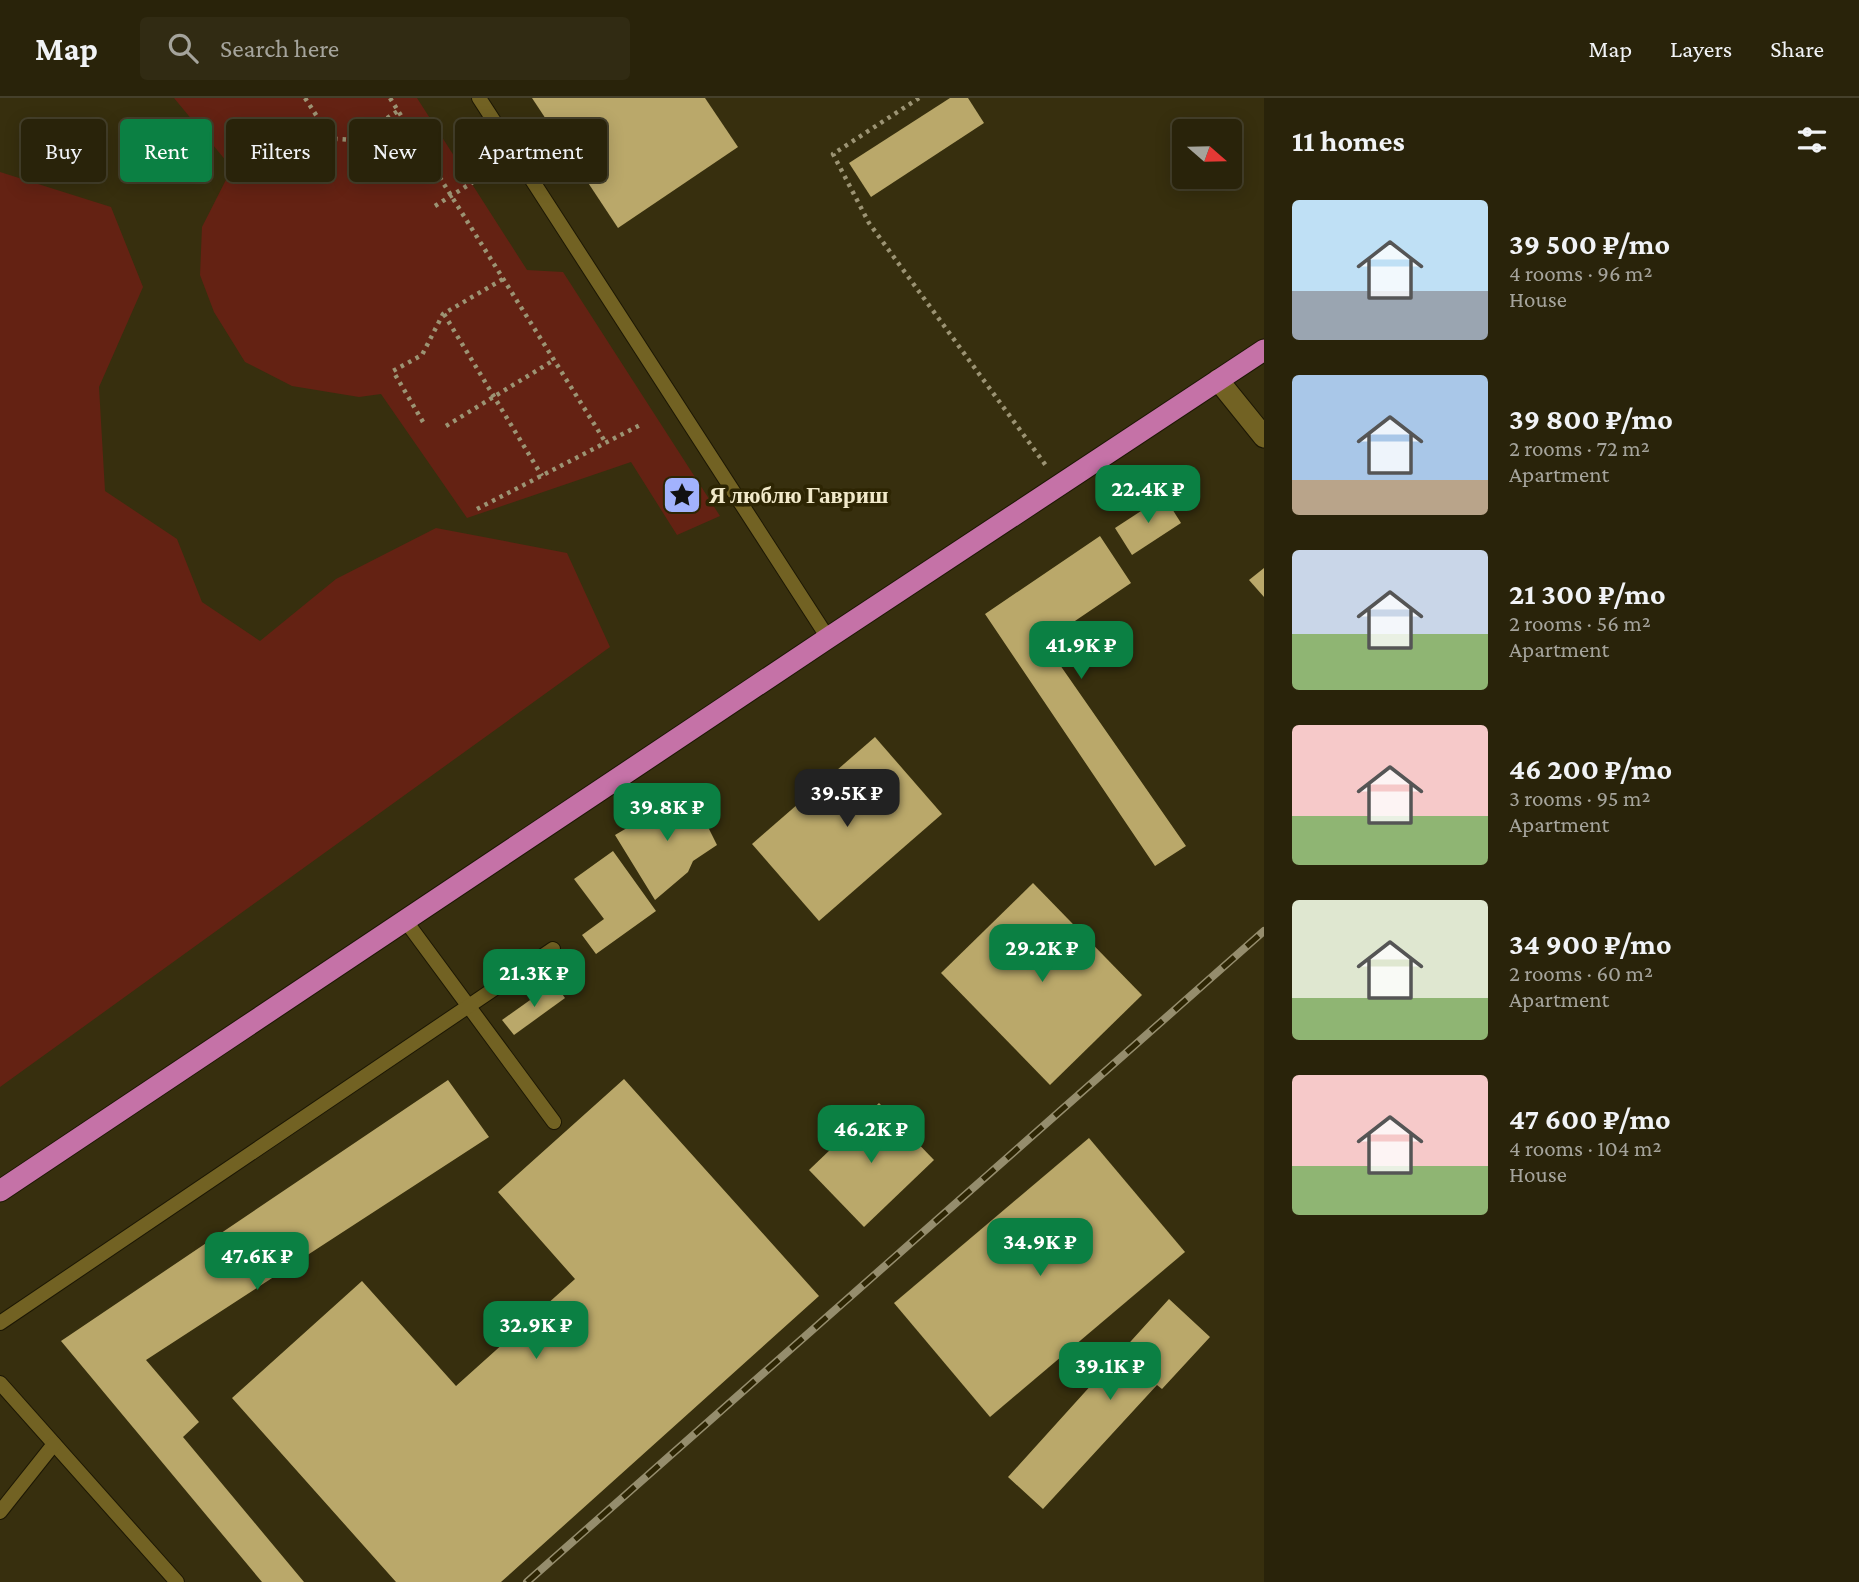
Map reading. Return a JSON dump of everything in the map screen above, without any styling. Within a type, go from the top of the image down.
[{"type":"highway","points":[[0,1191],[1264,350]]},
{"type":"street","points":[[1218,380],[1264,437]]},
{"type":"lane","points":[[479,98],[492,119]]},
{"type":"lane","points":[[533,182],[828,638]]},
{"type":"lane","points":[[405,920],[554,1122]]},
{"type":"lane","points":[[0,1323],[553,949]]},
{"type":"lane","points":[[0,1383],[177,1582]]},
{"type":"lane","points":[[0,1512],[54,1444]]},
{"type":"path","points":[[305,98],[319,119]]},
{"type":"path","points":[[390,98],[606,443]]},
{"type":"path","points":[[919,98],[833,154],[869,223],[1060,485]]},
{"type":"path","points":[[335,138],[353,140],[398,111]]},
{"type":"path","points":[[435,206],[474,182]]},
{"type":"path","points":[[423,422],[393,371],[422,355],[443,314],[503,279]]},
{"type":"path","points":[[443,314],[542,475]]},
{"type":"path","points":[[446,426],[554,360]]},
{"type":"path","points":[[477,509],[642,424]]},
{"type":"shaded area","points":[[174,98],[417,98],[430,119],[349,119],[349,182],[441,182],[441,136],[455,157],[455,182],[471,182],[527,270],[563,272],[720,516],[677,535],[631,462],[467,518],[381,394],[359,397],[292,386],[245,362],[214,312],[200,275],[202,227],[226,180],[226,182],[335,182],[335,119],[226,119],[226,161],[212,144],[212,119],[191,119]]},
{"type":"shaded area","points":[[0,172],[21,179],[21,182],[32,182],[111,207],[143,287],[99,387],[105,491],[177,539],[202,602],[260,641],[336,579],[436,528],[567,553],[610,647],[0,1087]]},
{"type":"building","points":[[532,98],[705,98],[738,147],[618,228],[588,182],[607,182],[607,119],[546,119]]},
{"type":"building","points":[[950,98],[968,98],[984,123],[871,197],[849,163]]},
{"type":"building","points":[[1164,496],[1181,523],[1132,555],[1115,528]]},
{"type":"building","points":[[1100,536],[1131,583],[1044,642],[1186,846],[1155,866],[985,614]]},
{"type":"building","points":[[1264,568],[1264,597],[1249,580]]},
{"type":"building","points":[[875,737],[942,814],[819,921],[752,844]]},
{"type":"building","points":[[690,791],[717,845],[693,861],[688,872],[655,900],[615,835]]},
{"type":"building","points":[[613,851],[656,911],[596,954],[582,935],[604,919],[574,879]]},
{"type":"building","points":[[1033,883],[1142,995],[1050,1085],[941,973]]},
{"type":"building","points":[[554,983],[565,998],[514,1035],[502,1020]]},
{"type":"building","points":[[624,1079],[819,1296],[501,1582],[396,1582],[232,1398],[362,1281],[456,1386],[575,1279],[498,1192]]},
{"type":"building","points":[[448,1080],[489,1137],[146,1360],[199,1422],[183,1437],[304,1582],[262,1582],[61,1341]]},
{"type":"building","points":[[879,1103],[934,1160],[864,1227],[809,1170]]},
{"type":"building","points":[[1089,1138],[1185,1252],[990,1417],[894,1303]]},
{"type":"building","points":[[1169,1299],[1210,1337],[1162,1389],[1157,1385],[1043,1509],[1008,1477]]},
{"type":"railway","points":[[527,1582],[1264,931]]},
{"type":"place","name":"Я люблю Гавриш","points":[[682,495]]}]
